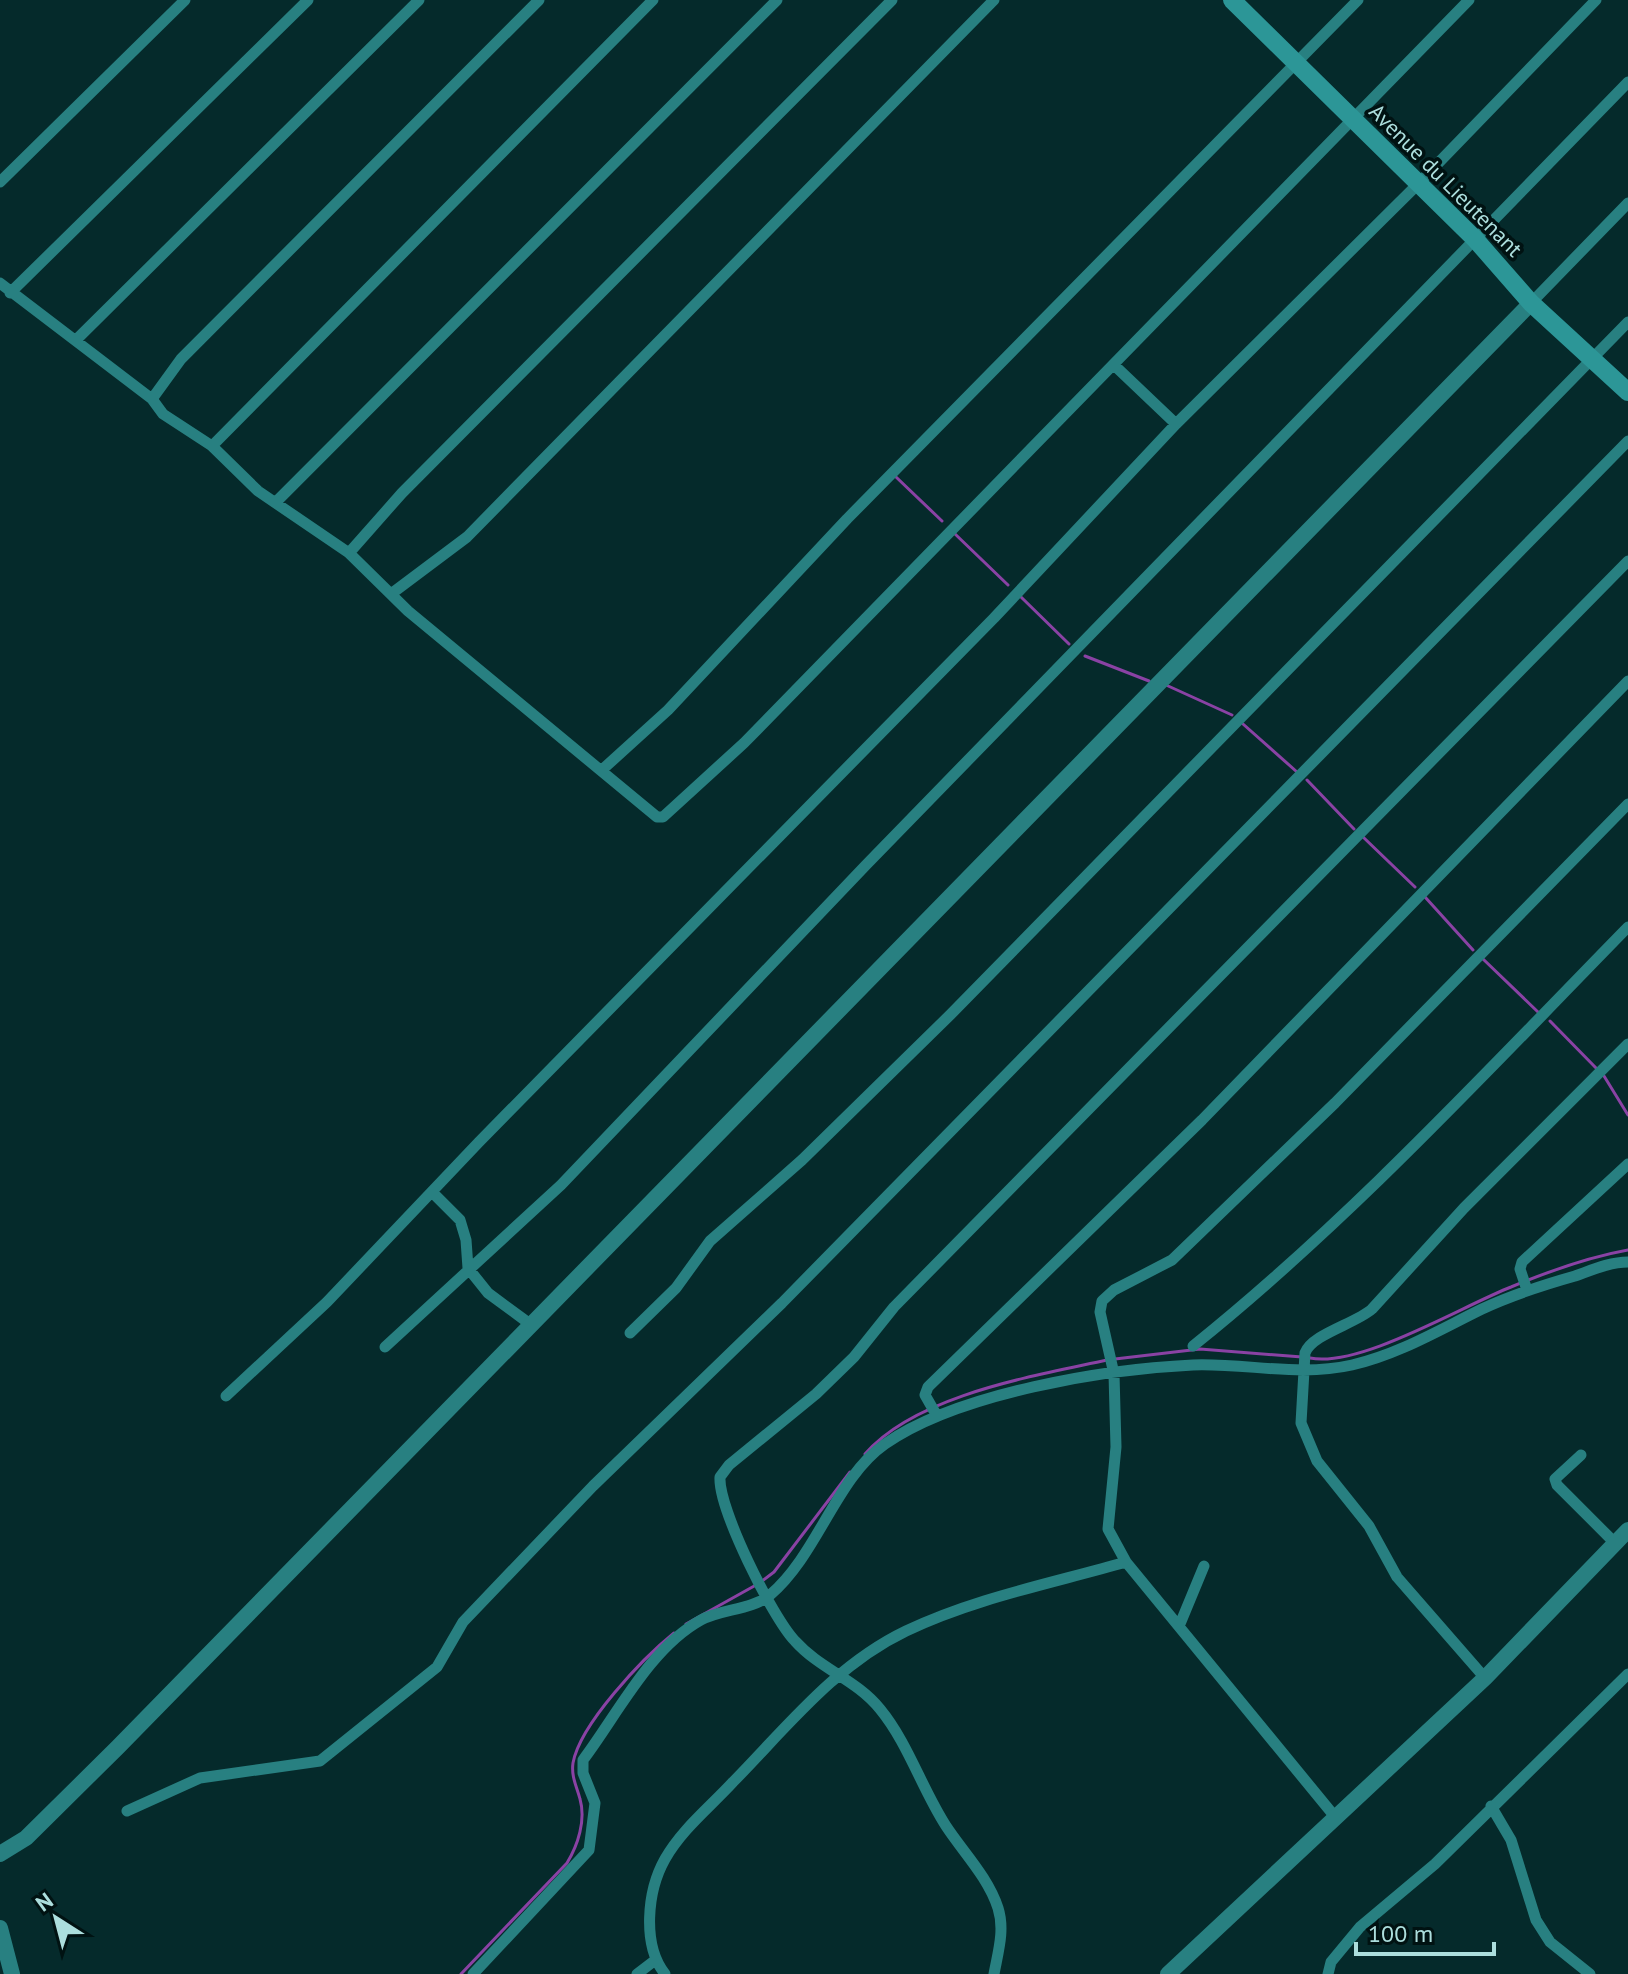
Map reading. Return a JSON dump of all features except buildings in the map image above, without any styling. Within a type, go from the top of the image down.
[{"type":"main road","name":"Avenue du Lieutenant","points":[[1232,0],[1475,239],[1531,303],[1628,392]]},
{"type":"street","points":[[0,182],[185,0]]},
{"type":"street","points":[[10,293],[308,0]]},
{"type":"street","points":[[76,340],[419,0]]},
{"type":"street","points":[[152,399],[181,359],[539,0]]},
{"type":"street","points":[[212,446],[653,0]]},
{"type":"street","points":[[277,501],[777,0]]},
{"type":"street","points":[[349,553],[402,493],[892,0]]},
{"type":"street","points":[[391,594],[446,555],[501,504],[994,0]]},
{"type":"street","points":[[603,769],[668,710],[847,519],[1358,0]]},
{"type":"street","points":[[0,283],[152,399],[163,414],[212,446],[258,491],[277,501],[349,553],[391,594],[657,817],[673,810],[725,761],[1469,0]]},
{"type":"street","points":[[226,1396],[327,1302],[994,618],[1176,424],[1418,184],[1596,0]]},
{"type":"street","points":[[385,1347],[561,1185],[1628,82]]},
{"type":"street","points":[[0,1854],[26,1838],[118,1747],[1628,203]]},
{"type":"street","points":[[630,1333],[676,1288],[710,1241],[802,1160],[882,1083],[1628,322]]},
{"type":"street","points":[[1114,365],[1176,424]]},
{"type":"street","points":[[127,1811],[200,1778],[320,1761],[437,1667],[463,1622],[593,1486],[825,1260],[1628,441]]},
{"type":"street","points":[[994,1974],[1001,1948],[1001,1924],[989,1890],[946,1826],[882,1710],[853,1683],[794,1641],[763,1588],[722,1503],[720,1477],[729,1465],[816,1394],[854,1357],[894,1307],[1628,561]]},
{"type":"street","points":[[937,1416],[925,1395],[928,1387],[1202,1120],[1628,681]]},
{"type":"street","points":[[1336,1818],[1180,1624],[1126,1562],[1108,1529],[1116,1447],[1114,1374],[1100,1312],[1102,1301],[1114,1290],[1172,1260],[1335,1103],[1628,804]]},
{"type":"street","points":[[1193,1346],[1300,1256],[1530,1030],[1628,927]]},
{"type":"street","points":[[1485,1678],[1397,1577],[1369,1526],[1317,1461],[1301,1423],[1304,1363],[1309,1344],[1354,1323],[1372,1309],[1455,1216],[1628,1044]]},
{"type":"street","points":[[1525,1284],[1522,1262],[1628,1164]]},
{"type":"street","points":[[432,1192],[460,1220],[466,1240],[468,1268],[488,1293],[530,1324]]},
{"type":"street","points":[[473,1974],[589,1850],[595,1803],[583,1773],[583,1760],[637,1680],[683,1633],[702,1619],[763,1588],[814,1542],[860,1468],[883,1445],[937,1416],[1032,1389],[1114,1374],[1193,1365],[1255,1366],[1382,1357],[1525,1284],[1628,1262]]},
{"type":"street","points":[[1581,1455],[1559,1473],[1555,1479],[1557,1485],[1615,1543]]},
{"type":"street","points":[[1168,1974],[1485,1678],[1628,1530]]},
{"type":"street","points":[[665,1974],[654,1961],[650,1940],[652,1896],[665,1859],[680,1836],[838,1675],[883,1643],[933,1619],[1126,1562]]},
{"type":"street","points":[[1180,1624],[1204,1566]]},
{"type":"street","points":[[1328,1974],[1331,1962],[1360,1927],[1435,1864],[1628,1674]]},
{"type":"street","points":[[1491,1806],[1511,1840],[1536,1920],[1550,1942],[1590,1974]]},
{"type":"street","points":[[0,1928],[12,1974]]},
{"type":"street","points":[[637,1974],[654,1961]]},
{"type":"waterway","points":[[896,477],[942,521]]},
{"type":"waterway","points":[[954,533],[1008,585]]},
{"type":"waterway","points":[[1021,597],[1069,644]]},
{"type":"waterway","points":[[1085,656],[1149,681]]},
{"type":"waterway","points":[[1166,685],[1232,715]]},
{"type":"waterway","points":[[1243,724],[1297,772]]},
{"type":"waterway","points":[[1307,780],[1354,829]]},
{"type":"waterway","points":[[1363,837],[1415,887]]},
{"type":"waterway","points":[[1425,897],[1473,950]]},
{"type":"waterway","points":[[1483,959],[1538,1012]]},
{"type":"waterway","points":[[1550,1021],[1597,1069]]},
{"type":"waterway","points":[[1604,1076],[1628,1115]]},
{"type":"waterway","points":[[1310,1358],[1331,1359],[1383,1345],[1539,1276],[1628,1250]]},
{"type":"waterway","points":[[1115,1359],[1200,1349],[1302,1357]]},
{"type":"waterway","points":[[865,1454],[887,1434],[945,1403],[1012,1381],[1107,1360]]},
{"type":"waterway","points":[[762,1581],[774,1572],[850,1472]]},
{"type":"waterway","points":[[686,1624],[756,1585]]},
{"type":"waterway","points":[[461,1974],[567,1863],[578,1840],[581,1824],[582,1807],[573,1768],[578,1747],[614,1693],[674,1633]]}]
